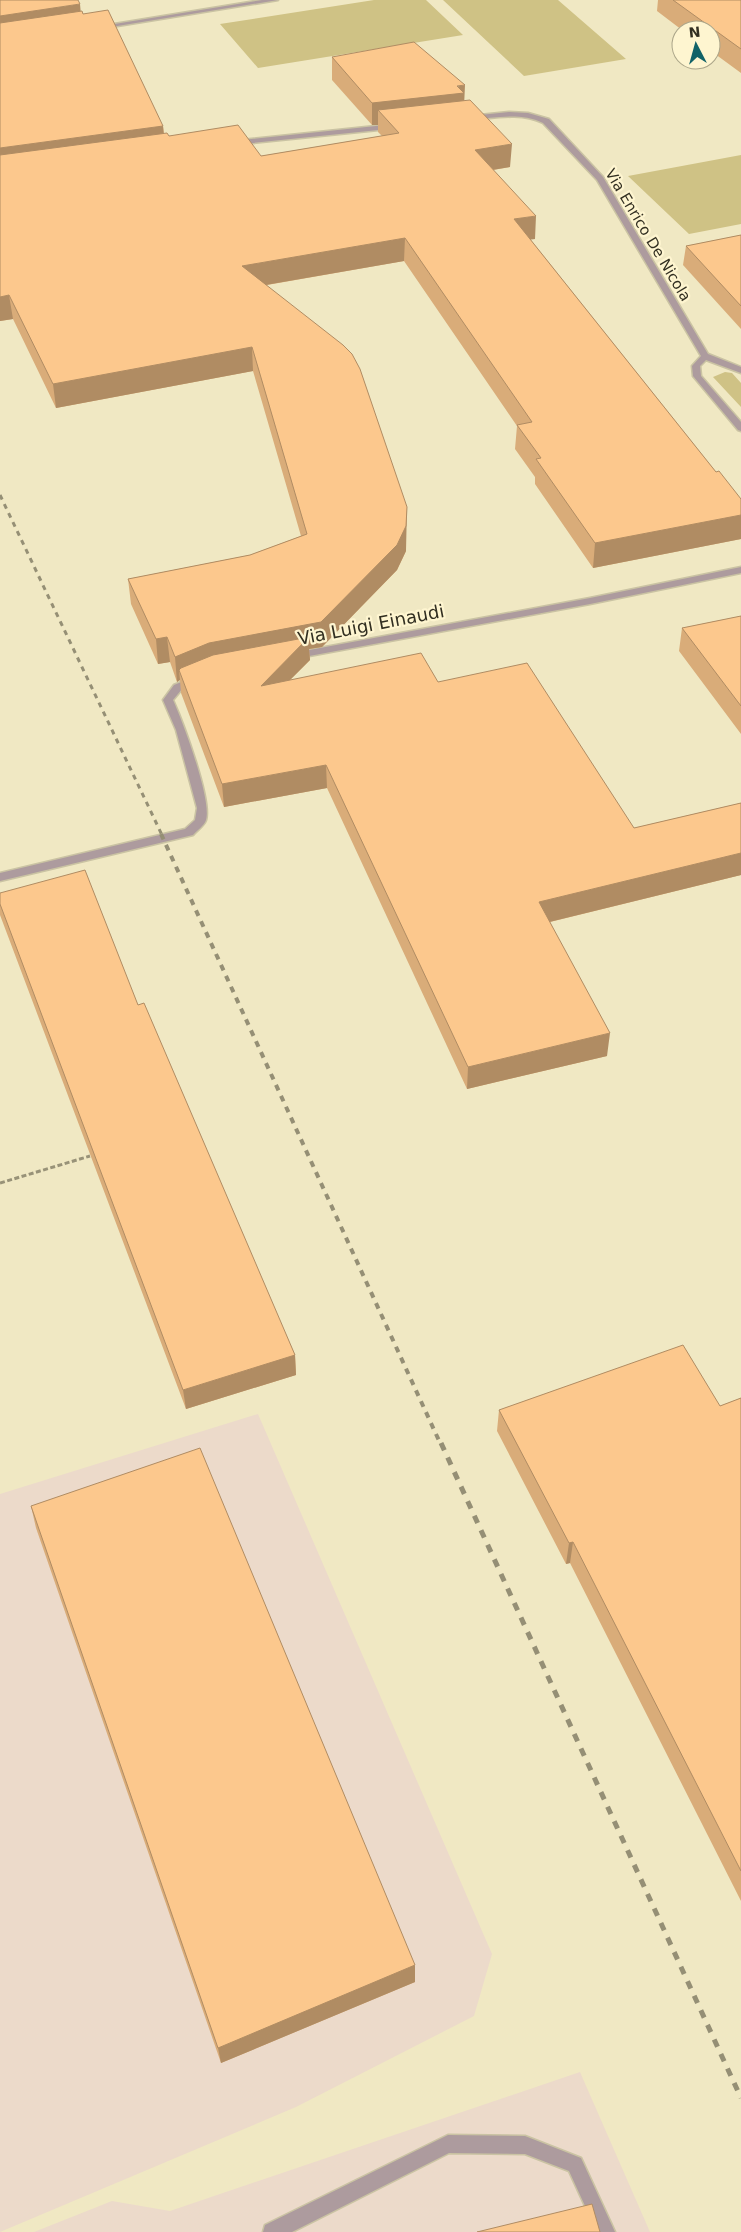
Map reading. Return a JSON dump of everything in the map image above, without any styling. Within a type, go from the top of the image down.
[{"type":"street","points":[[88,29],[274,0]]},
{"type":"street","name":"Via Enrico De Nicola","points":[[458,120],[519,114],[536,115],[546,121],[600,179],[705,356]]},
{"type":"street","points":[[222,144],[399,126]]},
{"type":"street","points":[[741,370],[705,356],[696,366],[697,376],[741,428]]},
{"type":"street","name":"Via Luigi Einaudi","points":[[282,658],[590,601],[741,570]]},
{"type":"street","points":[[0,877],[190,832],[200,821],[202,808],[181,730],[168,700],[178,687],[203,676]]},
{"type":"street","points":[[272,2232],[448,2144],[525,2145],[575,2164],[606,2232]]},
{"type":"path","points":[[0,1183],[90,1156]]},
{"type":"shaded area","points":[[374,0],[426,0],[463,35],[258,68],[220,24]]},
{"type":"shaded area","points":[[443,0],[558,0],[626,59],[524,76]]},
{"type":"shaded area","points":[[741,155],[741,224],[689,234],[628,176]]},
{"type":"shaded area","points":[[725,372],[732,373],[741,383],[741,407],[713,377]]},
{"type":"shaded area","points":[[258,1414],[492,1954],[474,2016],[296,2107],[0,2232],[0,1494]]},
{"type":"shaded area","points":[[580,2072],[650,2232],[34,2232],[112,2201],[170,2211]]},
{"type":"building","points":[[0,0],[78,0],[80,4],[0,16]]},
{"type":"building","points":[[673,0],[741,0],[741,49],[721,35],[721,20],[701,20]]},
{"type":"building","points":[[108,10],[163,126],[0,148],[0,23],[82,11],[83,14]]},
{"type":"building","points":[[414,42],[465,85],[457,86],[464,93],[372,103],[332,57]]},
{"type":"building","points":[[470,100],[512,144],[475,150],[536,216],[514,219],[716,472],[719,471],[741,499],[741,515],[595,543],[536,459],[541,458],[517,425],[532,422],[405,238],[242,266],[352,354],[360,369],[407,507],[406,526],[397,545],[321,622],[209,643],[175,657],[167,637],[156,639],[128,579],[250,555],[307,534],[252,347],[53,384],[9,295],[0,297],[0,155],[167,133],[169,136],[238,125],[261,156],[399,133],[378,110]]},
{"type":"building","points":[[741,235],[741,306],[686,246]]},
{"type":"building","points":[[741,616],[741,706],[682,628]]},
{"type":"building","points":[[309,637],[261,686],[421,653],[438,682],[527,663],[634,828],[741,803],[741,853],[539,902],[610,1033],[468,1067],[326,765],[222,784],[179,670],[213,655]]},
{"type":"building","points":[[85,870],[138,1005],[144,1003],[295,1355],[183,1390],[0,904],[0,893]]},
{"type":"building","points":[[683,1345],[720,1406],[741,1398],[741,1871],[573,1542],[569,1543],[499,1410]]},
{"type":"building","points":[[200,1448],[415,1965],[218,2048],[31,1506]]},
{"type":"building","points":[[592,2204],[600,2232],[477,2232]]},
{"type":"railway","points":[[0,495],[162,835]]},
{"type":"railway","points":[[161,834],[441,1445]]},
{"type":"railway","points":[[441,1443],[741,2098]]}]
